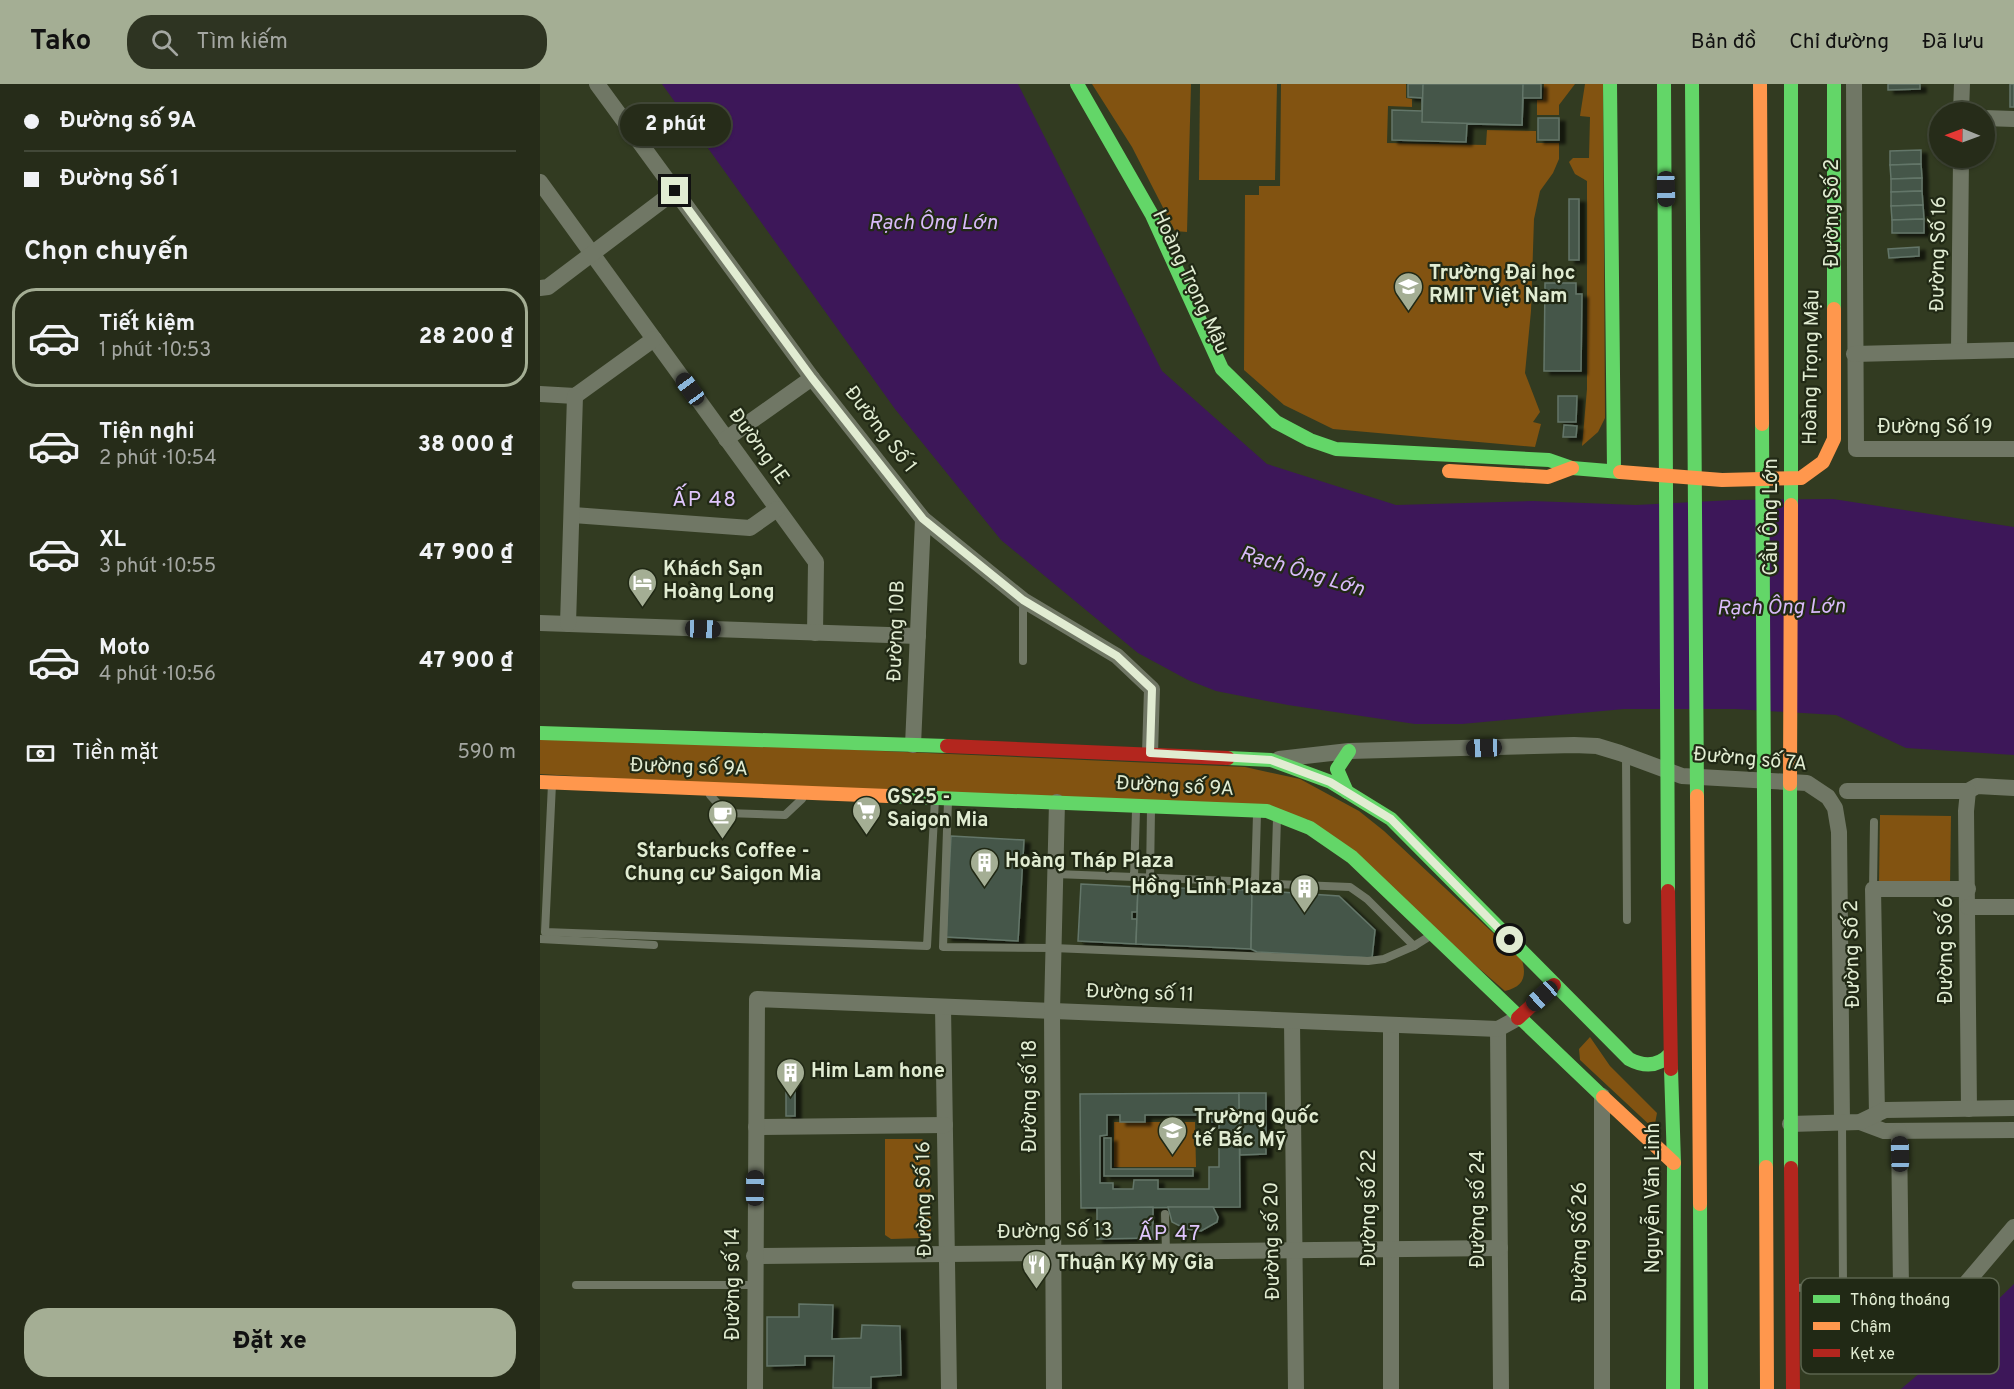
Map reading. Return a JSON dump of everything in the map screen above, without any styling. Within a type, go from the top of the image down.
[{"type":"main road","name":"Hoàng Trọng Mậu","points":[[1061,84],[1113,169],[1166,274],[1182,315]]},
{"type":"main road","name":"Hoàng Trọng Mậu","points":[[1077,84],[1152,215],[1222,369],[1275,422],[1301,436],[1336,449],[1375,453],[1549,460],[1572,468],[1722,480],[1801,478],[1812,473],[1830,454],[1834,439],[1834,84]]},
{"type":"main road","points":[[1610,84],[1614,470]]},
{"type":"main road","name":"Nguyễn Văn Linh","points":[[1664,84],[1669,1007],[1674,1163],[1674,1389]]},
{"type":"main road","points":[[1692,84],[1701,1389]]},
{"type":"main road","name":"Cầu Ông Lớn","points":[[1760,84],[1767,1389]]},
{"type":"main road","name":"Cầu Ông Lớn","points":[[1790,1124],[1791,84]]},
{"type":"main road","name":"Hoàng Trọng Mậu","points":[[1197,349],[1228,396]]},
{"type":"main road","points":[[1264,430],[1279,440]]},
{"type":"main road","points":[[1310,455],[1348,464]]},
{"type":"main road","name":"Hoàng Trọng Mậu","points":[[1435,470],[1548,477],[1572,468]]},
{"type":"main road","name":"Đường số 9A","points":[[540,733],[1150,753],[1271,760],[1330,782],[1391,819],[1554,985],[1636,1064],[1659,1064],[1670,1054]]},
{"type":"main road","points":[[1347,792],[1337,769],[1349,752]]},
{"type":"main road","name":"Đường số 9A","points":[[546,782],[1136,805],[1277,814],[1310,828],[1352,857],[1518,1018],[1674,1163]]},
{"type":"main road","points":[[1518,1018],[1554,985]]},
{"type":"main road","points":[[1790,1124],[1793,1389]]},
{"type":"street","name":"Đường Số 1","points":[[597,84],[812,378],[923,519],[1023,600],[1117,656],[1152,689],[1150,753]]},
{"type":"street","name":"Đường Số 2","points":[[1854,84],[1856,449]]},
{"type":"street","points":[[1961,102],[1962,84]]},
{"type":"street","points":[[1995,118],[2014,119]]},
{"type":"street","name":"Đường Số 16","points":[[1959,351],[1961,168]]},
{"type":"street","name":"Đường 1E","points":[[540,182],[816,562],[815,633]]},
{"type":"street","points":[[540,288],[548,287],[675,191]]},
{"type":"street","points":[[540,394],[575,396],[654,339]]},
{"type":"street","points":[[1854,354],[2014,350]]},
{"type":"street","points":[[726,439],[812,378]]},
{"type":"street","points":[[568,624],[575,396]]},
{"type":"street","name":"Đường Số 19","points":[[1856,449],[2014,449]]},
{"type":"street","points":[[573,515],[750,528],[777,509]]},
{"type":"street","name":"Đường 10B","points":[[913,745],[923,519]]},
{"type":"street","points":[[540,623],[918,636]]},
{"type":"street","name":"Đường số 7A","points":[[1271,760],[1349,752],[1574,745],[1597,747],[1626,755],[1682,776],[1807,783],[1819,788],[1835,808],[1839,832],[1842,1122]]},
{"type":"street","points":[[1847,791],[1968,791],[1977,786],[2014,788]]},
{"type":"street","name":"Đường Số 6","points":[[1968,791],[1966,811],[1969,1109]]},
{"type":"street","name":"Đường số 18","points":[[1054,1389],[1052,1011],[1057,802]]},
{"type":"street","name":"Đường Số 2","points":[[1877,1114],[1873,889],[1968,889]]},
{"type":"street","points":[[1968,907],[2014,907]]},
{"type":"street","name":"Đường số 11","points":[[757,999],[1498,1029]]},
{"type":"street","name":"Đường số 14","points":[[755,1389],[757,999]]},
{"type":"street","name":"Đường Số 16","points":[[943,1007],[949,1389]]},
{"type":"street","points":[[1498,1029],[1518,1018]]},
{"type":"street","name":"Đường số 20","points":[[1292,1021],[1296,1389]]},
{"type":"street","name":"Đường số 22","points":[[1390,1026],[1391,1389]]},
{"type":"street","name":"Đường số 24","points":[[1498,1029],[1501,1389]]},
{"type":"street","name":"Đường Số 26","points":[[1602,1096],[1602,1389]]},
{"type":"street","points":[[1860,1122],[1884,1110],[2014,1108]]},
{"type":"street","points":[[1790,1124],[1860,1122],[1884,1131],[2014,1130]]},
{"type":"street","points":[[756,1127],[945,1125]]},
{"type":"street","points":[[1899,1131],[1901,1278]]},
{"type":"street","points":[[1971,1278],[2014,1227]]},
{"type":"street","name":"Đường Số 13","points":[[754,1256],[1500,1248]]},
{"type":"lane","points":[[1023,600],[1023,661]]},
{"type":"lane","points":[[1626,755],[1627,920]]},
{"type":"lane","points":[[546,782],[551,804],[543,914],[545,932],[927,946],[942,797]]},
{"type":"lane","points":[[703,788],[726,813],[785,815],[809,792]]},
{"type":"lane","points":[[942,797],[943,947],[1053,948],[1368,961],[1384,958],[1414,946],[1432,935]]},
{"type":"lane","points":[[1134,877],[1136,805]]},
{"type":"lane","points":[[1150,878],[1152,806]]},
{"type":"lane","points":[[1055,874],[1255,882],[1257,811]]},
{"type":"lane","points":[[1277,814],[1275,884],[1350,887],[1367,899],[1414,946]]},
{"type":"lane","points":[[1873,889],[1874,822]]},
{"type":"lane","points":[[1367,899],[1381,884]]},
{"type":"lane","points":[[540,939],[654,945]]},
{"type":"lane","name":"Đường số 7A","points":[[1842,1122],[1843,1278]]},
{"type":"lane","points":[[1165,1214],[1166,1251]]},
{"type":"lane","points":[[576,1285],[755,1285]]},
{"type":"lane","name":"Đường số 7A","points":[[1792,1288],[1801,1288]]},
{"type":"shaded area","points":[[1092,84],[1191,84],[1187,232],[1175,231],[1132,147]]},
{"type":"shaded area","points":[[1200,84],[1277,84],[1275,180],[1199,180]]},
{"type":"shaded area","name":"Trường Đại học RMIT Việt Nam","points":[[1281,84],[1406,84],[1406,98],[1412,99],[1412,107],[1388,106],[1387,143],[1486,145],[1487,130],[1536,131],[1536,143],[1559,143],[1559,159],[1553,173],[1540,191],[1534,219],[1531,311],[1525,373],[1540,412],[1533,422],[1541,424],[1535,447],[1333,429],[1284,405],[1244,370],[1245,195],[1259,195],[1259,186],[1280,186]]},
{"type":"shaded area","points":[[1544,84],[1575,84],[1559,105],[1559,115],[1537,115],[1537,100],[1543,100]]},
{"type":"shaded area","points":[[1585,84],[1603,84],[1605,418],[1598,432],[1582,446],[1587,389],[1587,181],[1575,174],[1569,162],[1573,158],[1589,158],[1590,117],[1580,116]]},
{"type":"shaded area","points":[[540,736],[1245,767],[1300,779],[1359,811],[1384,831],[1522,960],[1524,976],[1520,984],[1505,991],[1307,819],[540,774]]},
{"type":"shaded area","points":[[1880,815],[1951,816],[1950,886],[1879,885]]},
{"type":"shaded area","points":[[1590,1037],[1610,1066],[1657,1113],[1654,1129],[1580,1060],[1579,1049]]},
{"type":"shaded area","points":[[1114,1122],[1195,1122],[1196,1167],[1114,1167]]},
{"type":"shaded area","points":[[885,1139],[922,1139],[930,1147],[931,1237],[922,1245],[922,1238],[891,1239],[885,1235]]},
{"type":"water","name":"Rạch Ông Lớn","points":[[662,84],[1018,84],[1162,371],[1267,464],[1396,505],[1533,501],[1636,505],[1733,500],[1833,499],[2014,527],[2014,755],[1906,748],[1836,715],[1735,709],[1624,709],[1462,724],[1415,724],[1288,705],[1216,691],[1188,680],[1138,653],[1001,540],[895,409]]},
{"type":"water","points":[[2014,1284],[2014,1389],[1901,1389],[1919,1374],[1999,1374],[1999,1299]]},
{"type":"building","points":[[1408,84],[1541,84],[1541,98],[1523,98],[1522,125],[1467,124],[1466,142],[1392,140],[1392,110],[1422,111],[1422,98],[1408,97]]},
{"type":"building","points":[[1423,84],[1523,84],[1522,125],[1422,122]]},
{"type":"building","points":[[1888,84],[1920,84],[1920,89],[1888,90]]},
{"type":"building","points":[[2010,84],[2014,84],[2014,107],[2010,107]]},
{"type":"building","points":[[1538,118],[1559,118],[1559,140],[1538,140]]},
{"type":"building","points":[[1921,150],[1921,164],[1890,165],[1890,151]]},
{"type":"building","points":[[1921,164],[1922,178],[1891,179],[1890,165]]},
{"type":"building","points":[[1922,178],[1922,191],[1891,192],[1891,179]]},
{"type":"building","points":[[1922,191],[1923,205],[1891,206],[1891,192]]},
{"type":"building","points":[[1569,199],[1579,199],[1579,260],[1569,260]]},
{"type":"building","points":[[1923,205],[1924,219],[1892,220],[1891,206]]},
{"type":"building","points":[[1924,219],[1924,233],[1892,233],[1892,220]]},
{"type":"building","points":[[1919,247],[1919,256],[1889,258],[1888,249]]},
{"type":"building","points":[[1545,283],[1576,283],[1576,294],[1582,294],[1581,371],[1544,371]]},
{"type":"building","points":[[1558,396],[1577,396],[1576,422],[1558,422]]},
{"type":"building","points":[[1564,425],[1577,426],[1576,437],[1563,437]]},
{"type":"building","name":"Hoàng Tháp Plaza","points":[[951,836],[1024,840],[1018,941],[946,937]]},
{"type":"building","points":[[1081,884],[1138,887],[1137,912],[1132,912],[1132,919],[1137,919],[1136,944],[1078,941]]},
{"type":"building","points":[[1138,887],[1252,890],[1251,949],[1136,944]]},
{"type":"building","name":"Hồng Lĩnh Plaza","points":[[1252,890],[1339,896],[1375,930],[1372,958],[1257,952],[1251,949]]},
{"type":"building","name":"Him Lam hone","points":[[786,1080],[795,1080],[795,1116],[786,1116]]},
{"type":"building","points":[[1239,1093],[1240,1207],[1081,1208],[1080,1094]],"holes":[[[1107,1115],[1120,1115],[1120,1122],[1145,1122],[1145,1115],[1205,1115],[1205,1122],[1219,1122],[1219,1167],[1209,1167],[1209,1189],[1158,1189],[1158,1180],[1134,1180],[1133,1189],[1113,1189],[1113,1183],[1100,1183],[1100,1136],[1107,1135]]]},
{"type":"building","points":[[1239,1093],[1266,1093],[1266,1154],[1240,1155]]},
{"type":"building","points":[[1104,1138],[1111,1138],[1111,1169],[1193,1169],[1193,1176],[1104,1176]]},
{"type":"building","points":[[1153,1207],[1153,1238],[1097,1239],[1097,1208]]},
{"type":"building","points":[[1168,1207],[1213,1207],[1218,1217],[1217,1222],[1201,1231],[1186,1229],[1172,1222]]},
{"type":"building","points":[[799,1304],[833,1305],[832,1339],[861,1338],[862,1325],[900,1326],[901,1375],[871,1377],[871,1388],[833,1388],[834,1356],[805,1356],[805,1365],[767,1366],[767,1317],[799,1317]]},
{"type":"traffic: fast","points":[[1077,84],[1152,215],[1222,369],[1276,422],[1310,440],[1336,449],[1549,460],[1572,468],[1620,472]]},
{"type":"traffic: fast","points":[[1610,84],[1614,470]]},
{"type":"traffic: fast","points":[[1664,84],[1668,891]]},
{"type":"traffic: fast","points":[[1692,84],[1697,796]]},
{"type":"traffic: fast","points":[[1791,84],[1791,505]]},
{"type":"traffic: fast","points":[[1834,84],[1834,309]]},
{"type":"traffic: fast","points":[[1762,424],[1766,1167]]},
{"type":"traffic: fast","points":[[540,733],[947,746]]},
{"type":"traffic: fast","points":[[1347,792],[1337,769],[1349,751]]},
{"type":"traffic: fast","points":[[1228,758],[1271,760],[1331,782],[1391,819],[1629,1059],[1651,1064],[1661,1061],[1670,1054]]},
{"type":"traffic: fast","points":[[1790,784],[1791,1168]]},
{"type":"traffic: fast","points":[[888,796],[1267,811],[1310,828],[1352,857],[1603,1097]]},
{"type":"traffic: fast","points":[[1671,1069],[1674,1163],[1673,1389]]},
{"type":"traffic: fast","points":[[1700,1204],[1701,1389]]},
{"type":"traffic: slow","points":[[1760,84],[1762,424]]},
{"type":"traffic: slow","points":[[1620,472],[1722,480],[1801,478],[1823,462],[1834,439],[1834,309]]},
{"type":"traffic: slow","points":[[1449,471],[1548,477],[1572,468]]},
{"type":"traffic: slow","points":[[1790,784],[1791,505]]},
{"type":"traffic: slow","points":[[540,782],[888,796]]},
{"type":"traffic: slow","points":[[1697,796],[1700,1204]]},
{"type":"traffic: slow","points":[[1603,1097],[1674,1163]]},
{"type":"traffic: slow","points":[[1766,1167],[1767,1389]]},
{"type":"traffic: jam","points":[[947,746],[1228,758]]},
{"type":"traffic: jam","points":[[1668,891],[1671,1069]]},
{"type":"traffic: jam","points":[[1518,1018],[1554,985]]},
{"type":"traffic: jam","points":[[1791,1168],[1793,1389]]},
{"type":"place","name":"Trường Đại học RMIT Việt Nam","points":[[1408,312]]},
{"type":"place","name":"Khách Sạn Hoàng Long","points":[[642,608]]},
{"type":"place","name":"GS25 - Saigon Mia","points":[[866,836]]},
{"type":"place","name":"Starbucks Coffee - Chung cư Saigon Mia","points":[[723,840]]},
{"type":"place","name":"Hoàng Tháp Plaza","points":[[984,888]]},
{"type":"place","name":"Hồng Lĩnh Plaza","points":[[1304,914]]},
{"type":"place","name":"Him Lam hone","points":[[790,1098]]},
{"type":"place","name":"Trường Quốc tế Bắc Mỹ","points":[[1173,1156]]},
{"type":"place","name":"Thuận Ký Mỳ Gia","points":[[1036,1290]]},
{"type":"district","name":"ẤP 48","points":[[705,500]]},
{"type":"district","name":"ẤP 47","points":[[1170,1234]]},
{"type":"route","points":[[675,191],[812,378],[923,519],[1023,600],[1117,656],[1152,689],[1150,753],[1271,760],[1330,782],[1391,819],[1510,940]]}]
